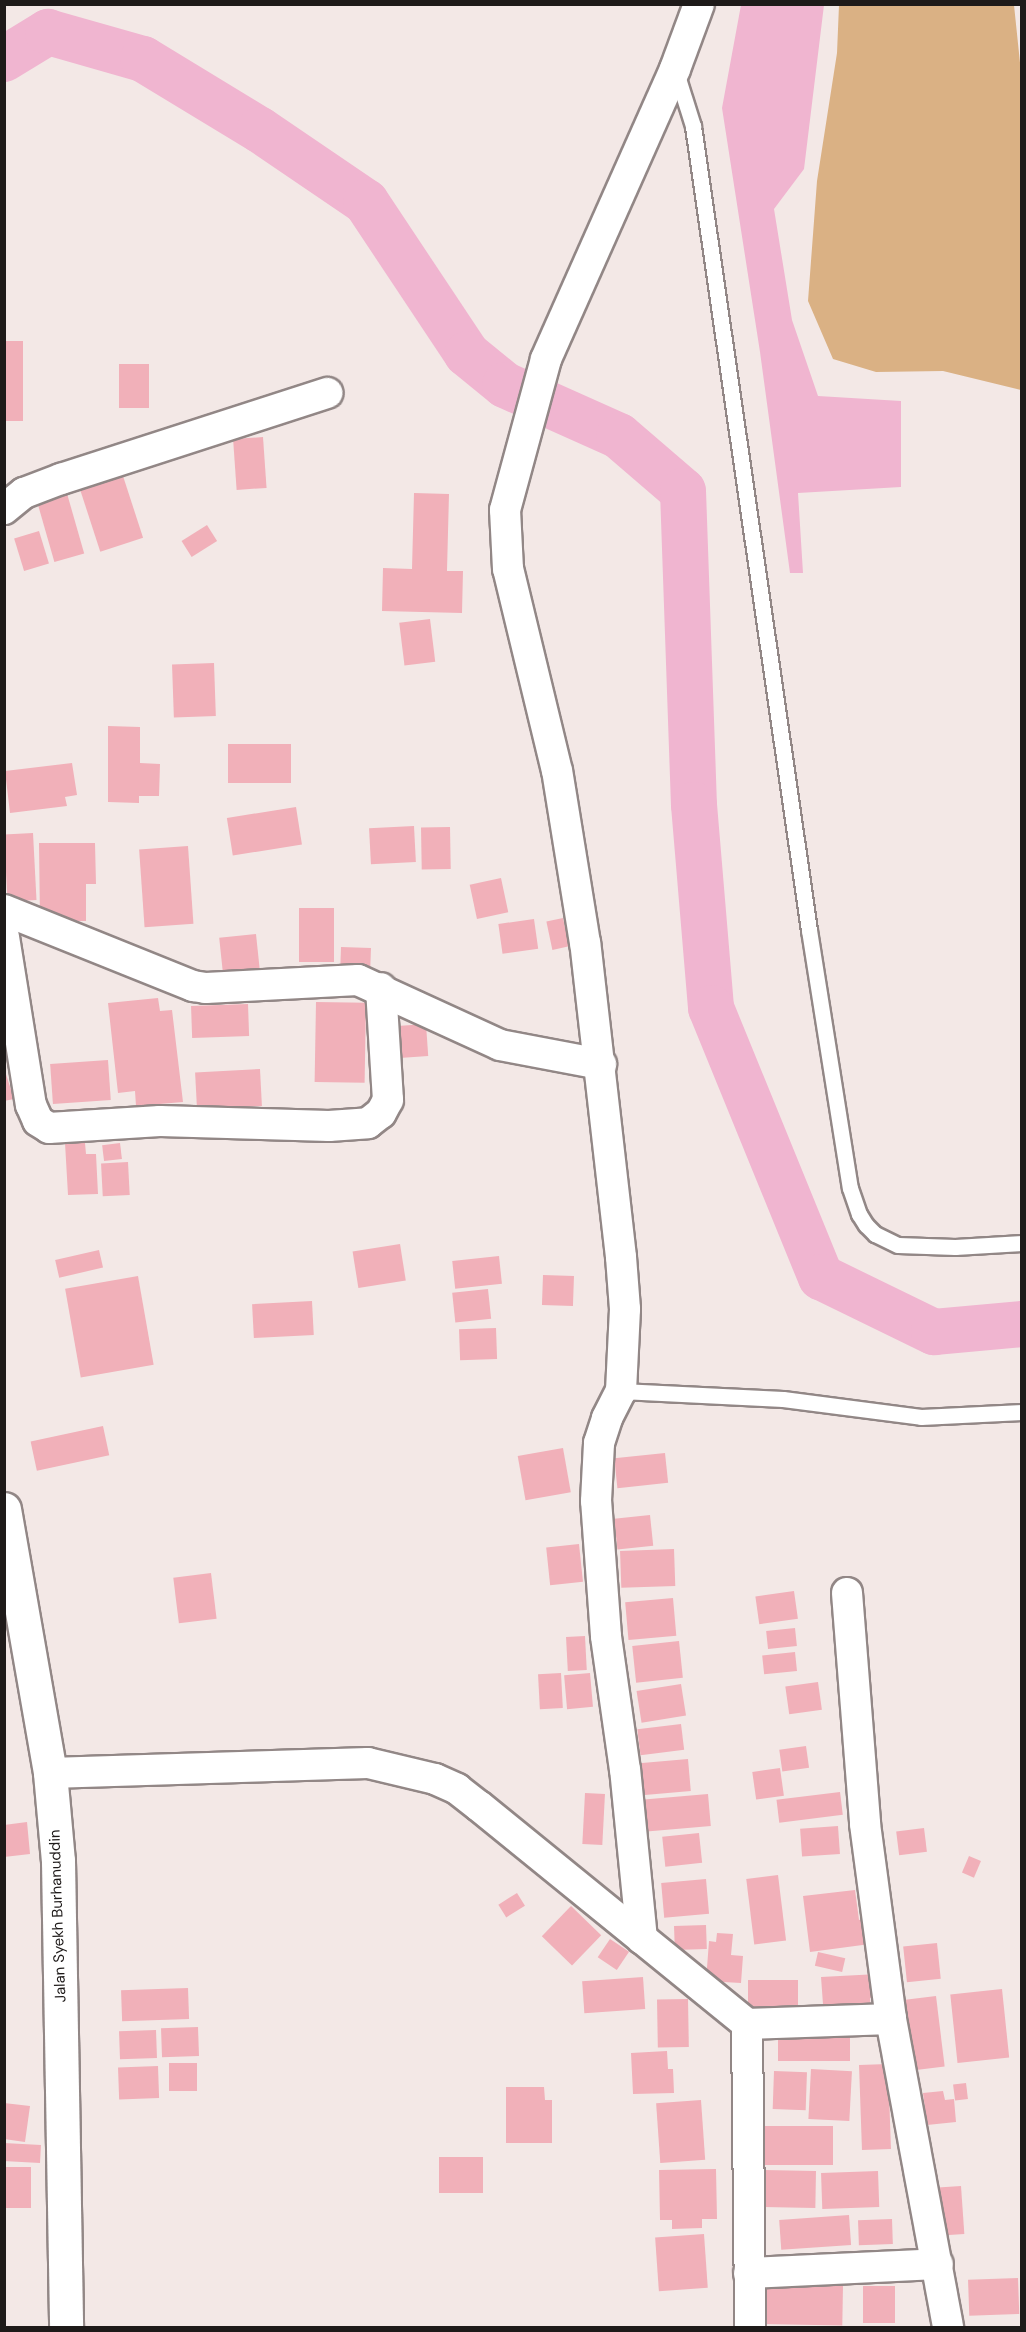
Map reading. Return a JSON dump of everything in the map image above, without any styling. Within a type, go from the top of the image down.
[{"type":"main road","name":"Jalan Syekh Burhanuddin","points":[[4,1509],[50,1773],[58,1861],[66,2328]]},
{"type":"street","points":[[642,1940],[625,1770],[606,1636],[596,1501],[600,1443],[607,1418],[621,1391],[625,1309],[601,1064],[585,943],[557,771],[508,569],[505,510],[513,470],[546,359],[675,69],[699,4]]},
{"type":"street","points":[[4,509],[24,493],[61,478],[327,393]]},
{"type":"street","points":[[4,910],[193,986],[206,988],[358,980],[381,988],[500,1046],[601,1064]]},
{"type":"street","points":[[4,937],[32,1105],[38,1121],[49,1128],[160,1121],[329,1126],[368,1123],[381,1113],[388,1100],[381,988]]},
{"type":"street","points":[[847,1593],[865,1824],[891,2019],[948,2328]]},
{"type":"street","points":[[50,1773],[368,1763],[408,1771],[457,1789],[747,2024],[891,2019]]},
{"type":"street","points":[[747,2024],[750,2328]]},
{"type":"street","points":[[749,2273],[938,2264]]},
{"type":"lane","points":[[675,69],[693,126],[807,918],[850,1188],[858,1214],[866,1225],[875,1234],[898,1245],[946,1247],[1022,1243]]},
{"type":"lane","points":[[621,1391],[783,1399],[921,1417],[1022,1412]]},
{"type":"shaded area","points":[[741,5],[824,5],[804,169],[774,209],[792,320],[818,396],[901,401],[901,487],[798,493],[803,573],[790,573],[760,352],[722,108]]},
{"type":"shaded area","points":[[839,5],[1014,5],[1022,82],[1021,390],[943,371],[876,372],[833,359],[808,301],[817,181],[837,53]]},
{"type":"building","points":[[4,341],[23,341],[23,421],[4,421]]},
{"type":"building","points":[[119,364],[149,364],[149,408],[119,408]]},
{"type":"building","points":[[263,437],[267,488],[237,490],[233,439]]},
{"type":"building","points":[[123,476],[143,538],[100,552],[80,490]]},
{"type":"building","points":[[66,490],[84,553],[54,562],[36,499]]},
{"type":"building","points":[[414,493],[449,494],[447,571],[463,571],[462,613],[382,611],[383,568],[412,569]]},
{"type":"building","points":[[207,525],[217,541],[192,557],[182,541]]},
{"type":"building","points":[[39,531],[49,564],[24,571],[14,539]]},
{"type":"building","points":[[430,619],[435,662],[404,665],[399,623]]},
{"type":"building","points":[[214,663],[216,716],[174,717],[172,664]]},
{"type":"building","points":[[108,726],[140,727],[140,763],[160,764],[159,796],[139,796],[139,803],[108,802]]},
{"type":"building","points":[[228,744],[291,744],[291,783],[228,783]]},
{"type":"building","points":[[72,763],[77,795],[65,797],[67,806],[10,813],[5,771]]},
{"type":"building","points":[[296,807],[302,845],[233,855],[227,818]]},
{"type":"building","points":[[414,826],[416,862],[371,864],[369,828]]},
{"type":"building","points":[[450,827],[451,869],[422,869],[421,828]]},
{"type":"building","points":[[33,833],[37,900],[8,901],[4,835]]},
{"type":"building","points":[[39,843],[95,843],[96,884],[86,884],[86,921],[40,921]]},
{"type":"building","points":[[188,846],[193,924],[145,927],[139,849]]},
{"type":"building","points":[[501,878],[508,912],[477,919],[470,885]]},
{"type":"building","points":[[299,908],[334,908],[334,962],[299,962]]},
{"type":"building","points":[[563,918],[569,946],[552,950],[546,922]]},
{"type":"building","points":[[534,919],[538,949],[503,954],[498,924]]},
{"type":"building","points":[[256,934],[261,980],[224,984],[219,938]]},
{"type":"building","points":[[341,947],[371,948],[370,976],[340,975]]},
{"type":"building","points":[[158,998],[160,1011],[172,1010],[183,1102],[136,1106],[135,1091],[118,1093],[108,1003]]},
{"type":"building","points":[[316,1002],[366,1003],[365,1083],[315,1082]]},
{"type":"building","points":[[248,1004],[249,1036],[192,1038],[191,1006]]},
{"type":"building","points":[[426,1024],[428,1056],[392,1058],[390,1027]]},
{"type":"building","points":[[108,1060],[111,1100],[53,1104],[50,1064]]},
{"type":"building","points":[[4,1068],[14,1099],[4,1101]]},
{"type":"building","points":[[260,1069],[262,1106],[197,1109],[195,1072]]},
{"type":"building","points":[[65,1143],[85,1143],[86,1154],[96,1154],[98,1194],[68,1195]]},
{"type":"building","points":[[120,1143],[122,1159],[104,1161],[102,1145]]},
{"type":"building","points":[[128,1162],[130,1195],[103,1196],[101,1163]]},
{"type":"building","points":[[400,1244],[406,1281],[358,1288],[353,1252]]},
{"type":"building","points":[[99,1250],[103,1268],[59,1278],[55,1260]]},
{"type":"building","points":[[499,1256],[502,1284],[455,1289],[452,1261]]},
{"type":"building","points":[[543,1275],[574,1276],[573,1306],[542,1305]]},
{"type":"building","points":[[138,1276],[154,1365],[81,1377],[65,1289]]},
{"type":"building","points":[[488,1289],[491,1319],[455,1323],[452,1293]]},
{"type":"building","points":[[312,1301],[314,1335],[254,1338],[252,1304]]},
{"type":"building","points":[[496,1328],[497,1359],[460,1360],[459,1329]]},
{"type":"building","points":[[103,1426],[109,1455],[37,1471],[31,1441]]},
{"type":"building","points":[[563,1448],[571,1492],[526,1500],[518,1456]]},
{"type":"building","points":[[665,1453],[668,1483],[617,1488],[614,1458]]},
{"type":"building","points":[[650,1515],[653,1546],[617,1550],[614,1519]]},
{"type":"building","points":[[579,1544],[583,1582],[550,1585],[546,1547]]},
{"type":"building","points":[[674,1549],[675,1586],[621,1588],[620,1551]]},
{"type":"building","points":[[211,1573],[217,1619],[179,1623],[173,1578]]},
{"type":"building","points":[[794,1591],[798,1619],[759,1624],[755,1596]]},
{"type":"building","points":[[673,1598],[676,1636],[628,1640],[625,1602]]},
{"type":"building","points":[[795,1628],[797,1646],[768,1649],[766,1631]]},
{"type":"building","points":[[585,1636],[587,1670],[568,1671],[566,1637]]},
{"type":"building","points":[[679,1641],[683,1678],[636,1683],[632,1646]]},
{"type":"building","points":[[795,1652],[797,1671],[764,1674],[762,1655]]},
{"type":"building","points":[[561,1673],[563,1708],[540,1709],[538,1674]]},
{"type":"building","points":[[590,1673],[593,1707],[567,1709],[564,1675]]},
{"type":"building","points":[[818,1682],[822,1710],[789,1714],[785,1687]]},
{"type":"building","points":[[681,1684],[686,1716],[642,1723],[637,1691]]},
{"type":"building","points":[[681,1724],[684,1750],[640,1755],[637,1729]]},
{"type":"building","points":[[806,1746],[809,1768],[782,1772],[779,1750]]},
{"type":"building","points":[[688,1759],[691,1791],[642,1795],[639,1763]]},
{"type":"building","points":[[780,1768],[784,1796],[756,1800],[752,1772]]},
{"type":"building","points":[[840,1792],[843,1815],[779,1823],[776,1800]]},
{"type":"building","points":[[585,1793],[605,1794],[602,1845],[582,1844]]},
{"type":"building","points":[[708,1794],[711,1826],[644,1832],[641,1800]]},
{"type":"building","points":[[27,1822],[30,1854],[4,1857],[4,1825]]},
{"type":"building","points":[[838,1826],[840,1854],[802,1857],[800,1829]]},
{"type":"building","points":[[924,1828],[927,1852],[899,1855],[896,1831]]},
{"type":"building","points":[[699,1833],[702,1863],[665,1867],[662,1837]]},
{"type":"building","points":[[969,1856],[981,1861],[974,1878],[962,1873]]},
{"type":"building","points":[[778,1875],[786,1941],[754,1944],[746,1879]]},
{"type":"building","points":[[706,1879],[709,1914],[664,1918],[661,1883]]},
{"type":"building","points":[[855,1890],[859,1920],[866,1919],[870,1944],[810,1952],[803,1896]]},
{"type":"building","points":[[517,1893],[525,1906],[506,1917],[498,1905]]},
{"type":"building","points":[[571,1906],[601,1935],[572,1965],[542,1936]]},
{"type":"building","points":[[706,1925],[707,1949],[675,1950],[674,1926]]},
{"type":"building","points":[[717,1933],[733,1934],[731,1955],[743,1956],[741,1983],[706,1981],[709,1941],[716,1942]]},
{"type":"building","points":[[610,1939],[629,1952],[617,1970],[598,1957]]},
{"type":"building","points":[[937,1943],[941,1979],[907,1982],[903,1947]]},
{"type":"building","points":[[818,1952],[845,1958],[842,1972],[815,1966]]},
{"type":"building","points":[[878,1974],[879,1997],[870,1998],[871,2015],[824,2018],[821,1977]]},
{"type":"building","points":[[643,1977],[645,2009],[584,2013],[582,1981]]},
{"type":"building","points":[[748,1980],[798,1980],[798,2016],[748,2016]]},
{"type":"building","points":[[188,1988],[189,2019],[122,2021],[121,1990]]},
{"type":"building","points":[[1002,1989],[1009,2058],[957,2063],[950,1994]]},
{"type":"building","points":[[936,1996],[945,2066],[908,2071],[899,2001]]},
{"type":"building","points":[[688,1999],[689,2047],[658,2048],[657,2000]]},
{"type":"building","points":[[778,2026],[850,2026],[850,2061],[778,2061]]},
{"type":"building","points":[[198,2027],[199,2056],[162,2057],[161,2028]]},
{"type":"building","points":[[156,2030],[157,2058],[120,2059],[119,2031]]},
{"type":"building","points":[[667,2051],[668,2069],[673,2069],[674,2093],[633,2094],[631,2053]]},
{"type":"building","points":[[169,2063],[197,2063],[197,2091],[169,2091]]},
{"type":"building","points":[[888,2064],[891,2149],[862,2150],[859,2065]]},
{"type":"building","points":[[158,2066],[159,2098],[119,2099],[118,2067]]},
{"type":"building","points":[[811,2069],[852,2071],[849,2121],[808,2119]]},
{"type":"building","points":[[774,2071],[807,2072],[806,2110],[773,2109]]},
{"type":"building","points":[[966,2083],[968,2099],[955,2100],[953,2085]]},
{"type":"building","points":[[506,2087],[544,2087],[545,2100],[552,2100],[552,2143],[506,2143]]},
{"type":"building","points":[[943,2091],[945,2100],[954,2099],[956,2122],[927,2125],[923,2093]]},
{"type":"building","points":[[701,2100],[705,2160],[660,2163],[656,2103]]},
{"type":"building","points":[[4,2103],[30,2106],[25,2142],[4,2139]]},
{"type":"building","points":[[757,2126],[833,2126],[833,2165],[757,2165]]},
{"type":"building","points":[[4,2143],[41,2145],[40,2163],[4,2161]]},
{"type":"building","points":[[439,2157],[483,2157],[483,2193],[439,2193]]},
{"type":"building","points":[[5,2167],[31,2167],[31,2208],[5,2208]]},
{"type":"building","points":[[716,2169],[717,2219],[702,2219],[702,2228],[672,2229],[672,2220],[660,2220],[659,2170]]},
{"type":"building","points":[[764,2170],[816,2171],[815,2208],[763,2207]]},
{"type":"building","points":[[878,2171],[879,2207],[822,2209],[821,2173]]},
{"type":"building","points":[[961,2186],[964,2234],[941,2235],[938,2188]]},
{"type":"building","points":[[849,2215],[851,2245],[781,2250],[779,2220]]},
{"type":"building","points":[[892,2219],[893,2244],[859,2245],[858,2220]]},
{"type":"building","points":[[704,2234],[708,2288],[659,2291],[655,2237]]},
{"type":"building","points":[[1018,2278],[1019,2314],[969,2316],[968,2280]]},
{"type":"building","points":[[759,2284],[843,2285],[842,2325],[758,2324]]},
{"type":"building","points":[[863,2286],[895,2286],[895,2323],[863,2323]]},
{"type":"waterway","points":[[4,59],[48,32],[143,59],[260,130],[366,202],[467,354],[505,385],[619,436],[683,491],[694,805],[711,1008],[821,1277],[934,1332],[1022,1324]]}]
